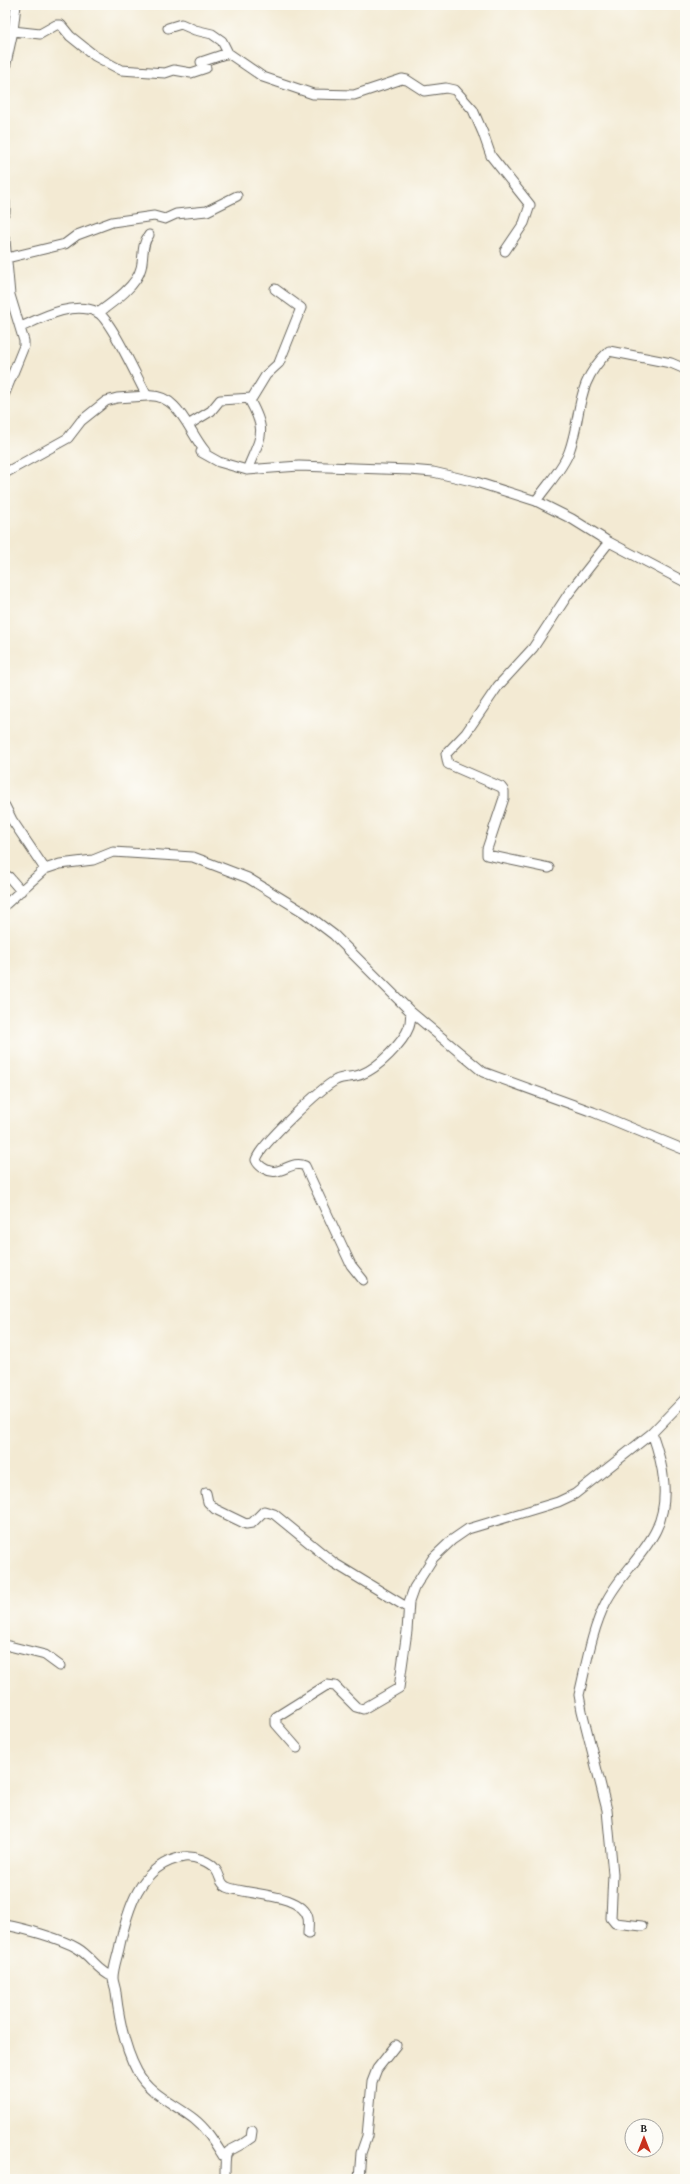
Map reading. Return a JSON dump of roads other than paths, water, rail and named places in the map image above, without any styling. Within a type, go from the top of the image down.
[{"type":"street","points":[[5,68],[13,31],[16,5]]},
{"type":"street","points":[[168,28],[181,24],[195,30],[212,34],[222,41],[228,53],[263,77],[313,94],[354,96],[402,79],[408,80],[424,91],[449,88],[459,92],[473,110],[480,124],[491,156],[530,205],[524,222],[505,251]]},
{"type":"street","points":[[13,31],[40,34],[56,25],[61,25],[70,36],[95,56],[116,68],[137,72],[166,73],[174,70],[191,73],[206,68],[201,62],[228,53]]},
{"type":"street","points":[[7,258],[65,244],[77,235],[105,224],[154,216],[165,219],[176,214],[207,211],[236,196]]},
{"type":"street","points":[[5,202],[5,212]]},
{"type":"street","points":[[98,312],[122,296],[139,273],[144,244],[149,235]]},
{"type":"street","points":[[5,240],[7,258],[7,290],[21,327],[24,346],[5,393]]},
{"type":"street","points":[[188,425],[211,411],[220,400],[252,398],[266,375],[279,363],[301,311],[300,306],[275,289]]},
{"type":"street","points":[[21,327],[59,311],[89,310],[98,312],[103,316],[120,342],[146,396]]},
{"type":"street","points":[[536,500],[565,460],[569,450],[581,394],[594,368],[609,351],[615,350],[660,362],[671,363],[685,369]]},
{"type":"street","points":[[5,472],[68,438],[81,421],[106,401],[117,398],[146,396],[159,397],[169,401],[188,425],[204,451],[201,452],[219,462],[247,470],[299,466],[433,472],[476,482],[536,500],[609,542],[685,582]]},
{"type":"street","points":[[247,470],[262,429],[260,418],[249,399]]},
{"type":"street","points":[[549,868],[487,854],[487,848],[504,798],[504,791],[501,787],[448,764],[446,754],[466,733],[498,686],[534,648],[569,593],[609,542]]},
{"type":"street","points":[[5,806],[12,820],[45,869]]},
{"type":"street","points":[[5,905],[45,869],[60,864],[93,860],[113,852],[205,860],[248,878],[305,913],[339,939],[411,1012],[483,1072],[593,1112],[685,1150]]},
{"type":"street","points":[[5,875],[9,877],[21,891]]},
{"type":"street","points":[[363,1280],[351,1265],[308,1169],[300,1164],[277,1173],[259,1166],[256,1160],[269,1142],[330,1084],[342,1077],[364,1074],[389,1055],[406,1034],[409,1027],[411,1012]]},
{"type":"street","points":[[297,1748],[276,1724],[276,1716],[327,1685],[335,1686],[356,1707],[363,1709],[398,1688],[408,1631],[408,1608],[414,1588],[433,1558],[460,1534],[468,1529],[570,1497],[652,1433],[685,1399]]},
{"type":"street","points":[[642,1926],[615,1923],[610,1918],[613,1874],[607,1810],[582,1711],[580,1695],[605,1603],[616,1584],[656,1531],[663,1511],[665,1484],[652,1433]]},
{"type":"street","points":[[206,1493],[208,1502],[215,1509],[246,1524],[252,1523],[264,1511],[274,1514],[334,1563],[408,1608]]},
{"type":"street","points":[[5,1645],[45,1655],[60,1666]]},
{"type":"street","points":[[225,2159],[207,2131],[196,2120],[172,2105],[151,2088],[137,2071],[118,2016],[113,1977],[126,1916],[141,1884],[157,1868],[167,1862],[185,1857],[199,1859],[216,1869],[223,1884],[226,1886],[242,1892],[260,1892],[303,1909],[308,1918],[308,1934]]},
{"type":"street","points":[[5,1925],[63,1941],[77,1947],[104,1973],[113,1977]]},
{"type":"street","points":[[359,2179],[361,2153],[367,2136],[372,2082],[377,2069],[396,2045]]},
{"type":"street","points":[[225,2179],[225,2159],[228,2150],[251,2138],[252,2131]]}]
